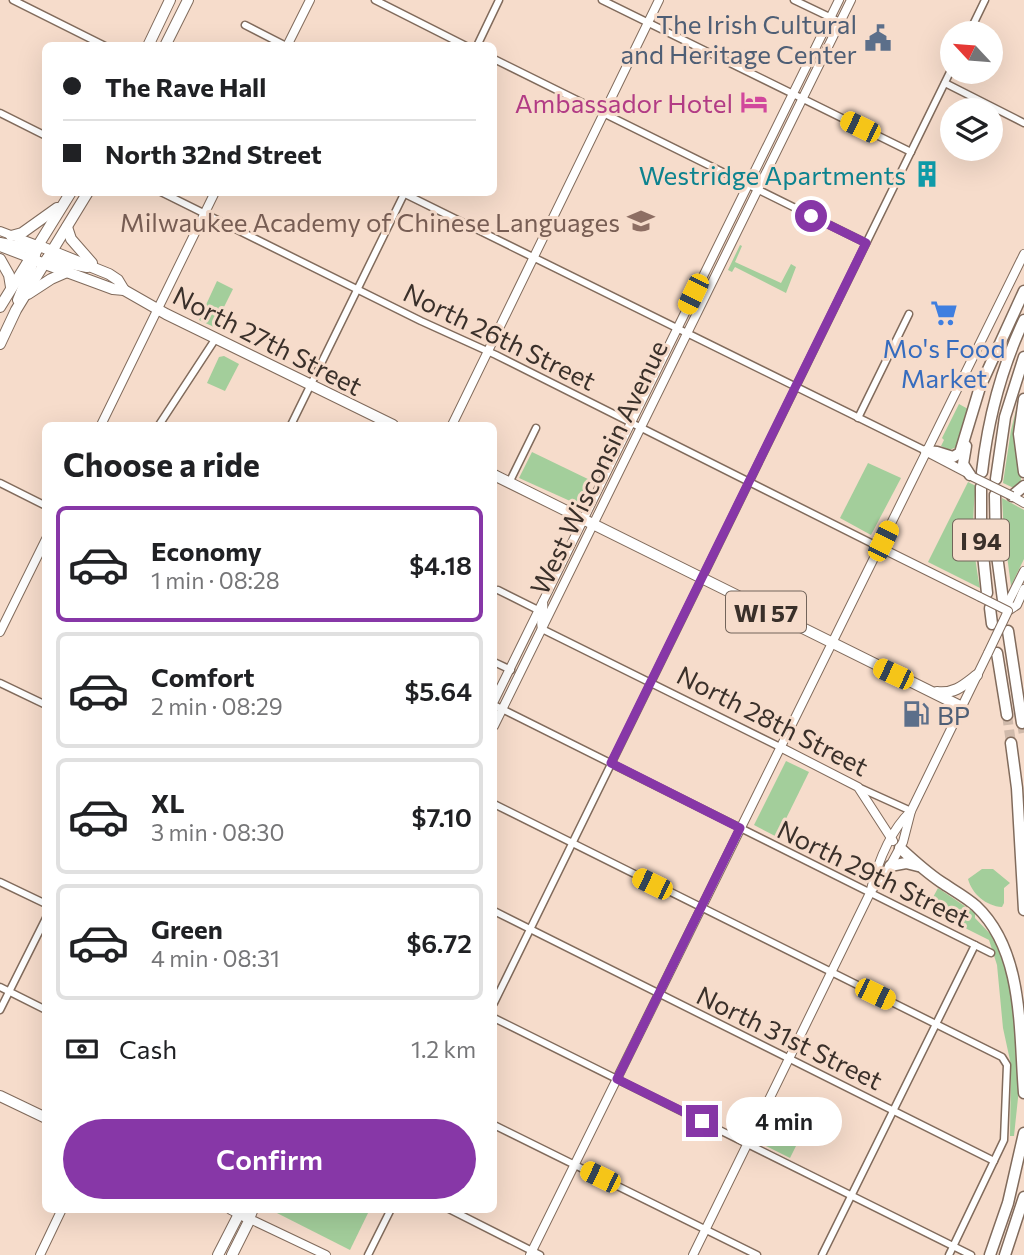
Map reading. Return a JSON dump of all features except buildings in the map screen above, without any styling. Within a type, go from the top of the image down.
[{"type":"highway","points":[[926,451],[956,456],[961,449],[988,369],[1024,291]]},
{"type":"highway","points":[[969,426],[963,464],[975,475],[999,385],[1024,320]]},
{"type":"highway","points":[[996,479],[1005,417],[1024,357]]},
{"type":"highway","points":[[1024,399],[1018,434],[1024,472]]},
{"type":"highway","points":[[1012,496],[1024,486]]},
{"type":"highway","name":"I 94","points":[[981,487],[984,595]]},
{"type":"highway","name":"I 94","points":[[995,495],[996,548],[1011,605]]},
{"type":"highway","points":[[990,608],[992,624]]},
{"type":"highway","points":[[1008,631],[1022,723]]},
{"type":"highway","points":[[993,653],[1007,715]]},
{"type":"highway","points":[[1011,743],[1017,788],[1024,909]]},
{"type":"highway","points":[[896,844],[920,866],[976,906],[1003,940],[1014,972],[1024,1093]]},
{"type":"highway","points":[[890,866],[906,863],[920,866]]},
{"type":"highway","points":[[992,1251],[1008,1203],[1024,1133]]},
{"type":"highway","points":[[1006,1253],[1024,1197]]},
{"type":"main road","points":[[150,42],[170,0]]},
{"type":"main road","points":[[168,42],[188,0]]},
{"type":"main road","points":[[16,310],[21,290],[68,196]]},
{"type":"main road","points":[[0,307],[11,287],[67,227],[86,196]]},
{"type":"main road","points":[[11,236],[25,231],[64,203]]},
{"type":"main road","points":[[67,227],[71,239],[94,266]]},
{"type":"main road","points":[[0,245],[40,254]]},
{"type":"main road","points":[[0,344],[24,297],[40,254]]},
{"type":"main road","name":"North 27th Street","points":[[40,254],[94,266],[118,280],[124,290]]},
{"type":"main road","name":"North 27th Street","points":[[40,254],[67,272],[113,289],[124,290],[387,422]]},
{"type":"main road","points":[[0,259],[9,275],[11,287]]},
{"type":"main road","points":[[24,297],[67,272]]},
{"type":"main road","name":"WI 57","points":[[497,477],[962,707]]},
{"type":"main road","points":[[932,692],[953,691],[977,676]]},
{"type":"main road","points":[[0,1096],[42,1116]]},
{"type":"main road","points":[[218,1255],[236,1213]]},
{"type":"main road","points":[[232,1255],[252,1214]]},
{"type":"street","points":[[13,0],[97,42]]},
{"type":"street","points":[[288,42],[310,0]]},
{"type":"street","points":[[375,0],[458,42]]},
{"type":"street","points":[[479,42],[499,0]]},
{"type":"street","points":[[602,0],[911,152]]},
{"type":"street","points":[[453,422],[659,0]]},
{"type":"street","points":[[794,0],[840,22]]},
{"type":"street","name":"West Wisconsin Avenue","points":[[497,702],[509,669],[582,519],[839,0]]},
{"type":"street","name":"West Wisconsin Avenue","points":[[497,704],[519,674],[542,629],[852,0]]},
{"type":"street","points":[[975,21],[985,0]]},
{"type":"street","points":[[245,25],[278,42]]},
{"type":"street","points":[[497,61],[866,243]]},
{"type":"street","points":[[497,997],[945,84]]},
{"type":"street","points":[[947,84],[1024,122]]},
{"type":"street","points":[[0,113],[42,134]]},
{"type":"street","name":"North 26th Street","points":[[169,196],[879,547],[1011,605]]},
{"type":"street","points":[[102,422],[213,196]]},
{"type":"street","points":[[292,422],[402,196]]},
{"type":"street","points":[[409,196],[1024,501]]},
{"type":"street","name":"North 27th Street","points":[[0,231],[40,254]]},
{"type":"street","points":[[457,1213],[534,1254],[574,1165],[1024,254]]},
{"type":"street","points":[[859,418],[909,314]]},
{"type":"street","points":[[163,422],[216,338]]},
{"type":"street","points":[[509,483],[536,428]]},
{"type":"street","points":[[0,483],[42,504]]},
{"type":"street","points":[[0,632],[42,547]]},
{"type":"street","points":[[870,893],[875,874],[909,826],[911,811],[977,676],[993,653],[1024,571]]},
{"type":"street","points":[[1011,605],[1024,589]]},
{"type":"street","points":[[498,590],[538,610]]},
{"type":"street","points":[[542,629],[540,621],[544,609],[543,600]]},
{"type":"street","name":"North 28th Street","points":[[542,629],[911,811]]},
{"type":"street","points":[[497,663],[519,674]]},
{"type":"street","points":[[0,683],[42,703]]},
{"type":"street","name":"North 29th Street","points":[[497,706],[991,953]]},
{"type":"street","points":[[693,1255],[870,893],[890,866],[896,844],[858,787]]},
{"type":"street","points":[[497,806],[997,1054],[1007,1065],[1004,1140],[949,1255]]},
{"type":"street","points":[[0,881],[42,902]]},
{"type":"street","name":"North 31st Street","points":[[497,913],[994,1161]]},
{"type":"street","points":[[0,1010],[42,926]]},
{"type":"street","points":[[822,1255],[975,945]]},
{"type":"street","points":[[0,987],[42,1008]]},
{"type":"street","points":[[497,1019],[971,1255]]},
{"type":"street","points":[[497,1126],[757,1255]]},
{"type":"street","points":[[40,1255],[60,1213]]},
{"type":"street","points":[[368,1255],[389,1213]]},
{"type":"street","points":[[252,1214],[326,1255]]},
{"type":"green space","points":[[740,245],[742,246],[735,262],[781,283],[791,264],[796,267],[786,293],[735,267],[732,272],[728,270]]},
{"type":"green space","points":[[217,281],[233,289],[214,327],[199,320]]},
{"type":"green space","points":[[224,356],[239,364],[225,391],[207,383],[219,357]]},
{"type":"green space","points":[[1020,394],[1018,411],[1021,481],[1016,489],[1003,483]]},
{"type":"green space","points":[[959,404],[968,409],[957,447],[949,450],[941,446],[944,440],[942,438]]},
{"type":"green space","points":[[532,452],[592,481],[579,505],[519,478]]},
{"type":"green space","points":[[868,463],[901,478],[871,535],[840,518]]},
{"type":"green space","points":[[968,482],[976,486],[973,537],[980,588],[928,562]]},
{"type":"green space","points":[[1002,498],[1024,510],[1024,559],[1011,586],[1004,533]]},
{"type":"green space","points":[[786,761],[809,772],[777,837],[754,825]]},
{"type":"green space","points":[[982,869],[993,869],[1010,883],[1004,888],[1002,907],[985,902],[970,884],[968,879]]},
{"type":"green space","points":[[938,888],[975,913],[975,918],[998,942],[1013,986],[1020,1079],[1014,1136],[1010,1136],[1011,1065],[1003,1028],[997,965],[989,940],[933,912],[931,901]]},
{"type":"green space","points":[[769,1118],[802,1134],[790,1158],[758,1142]]},
{"type":"green space","points":[[277,1213],[368,1213],[350,1250]]},
{"type":"tunnel","points":[[1007,715],[1011,743]]},
{"type":"tunnel","points":[[1022,723],[1024,735]]},
{"type":"place","name":"The Irish Cultural and Heritage Center","points":[[878,38]]},
{"type":"place","name":"Ambassador Hotel","points":[[754,102]]},
{"type":"place","name":"Westridge Apartments","points":[[927,174]]},
{"type":"place","name":"Milwaukee Academy of Chinese Languages","points":[[641,221]]},
{"type":"place","name":"Mo's Food Market","points":[[944,313]]},
{"type":"place","name":"BP","points":[[916,714]]},
{"type":"route","points":[[702,1121],[617,1079],[740,828],[611,763],[866,243],[811,216]]}]
